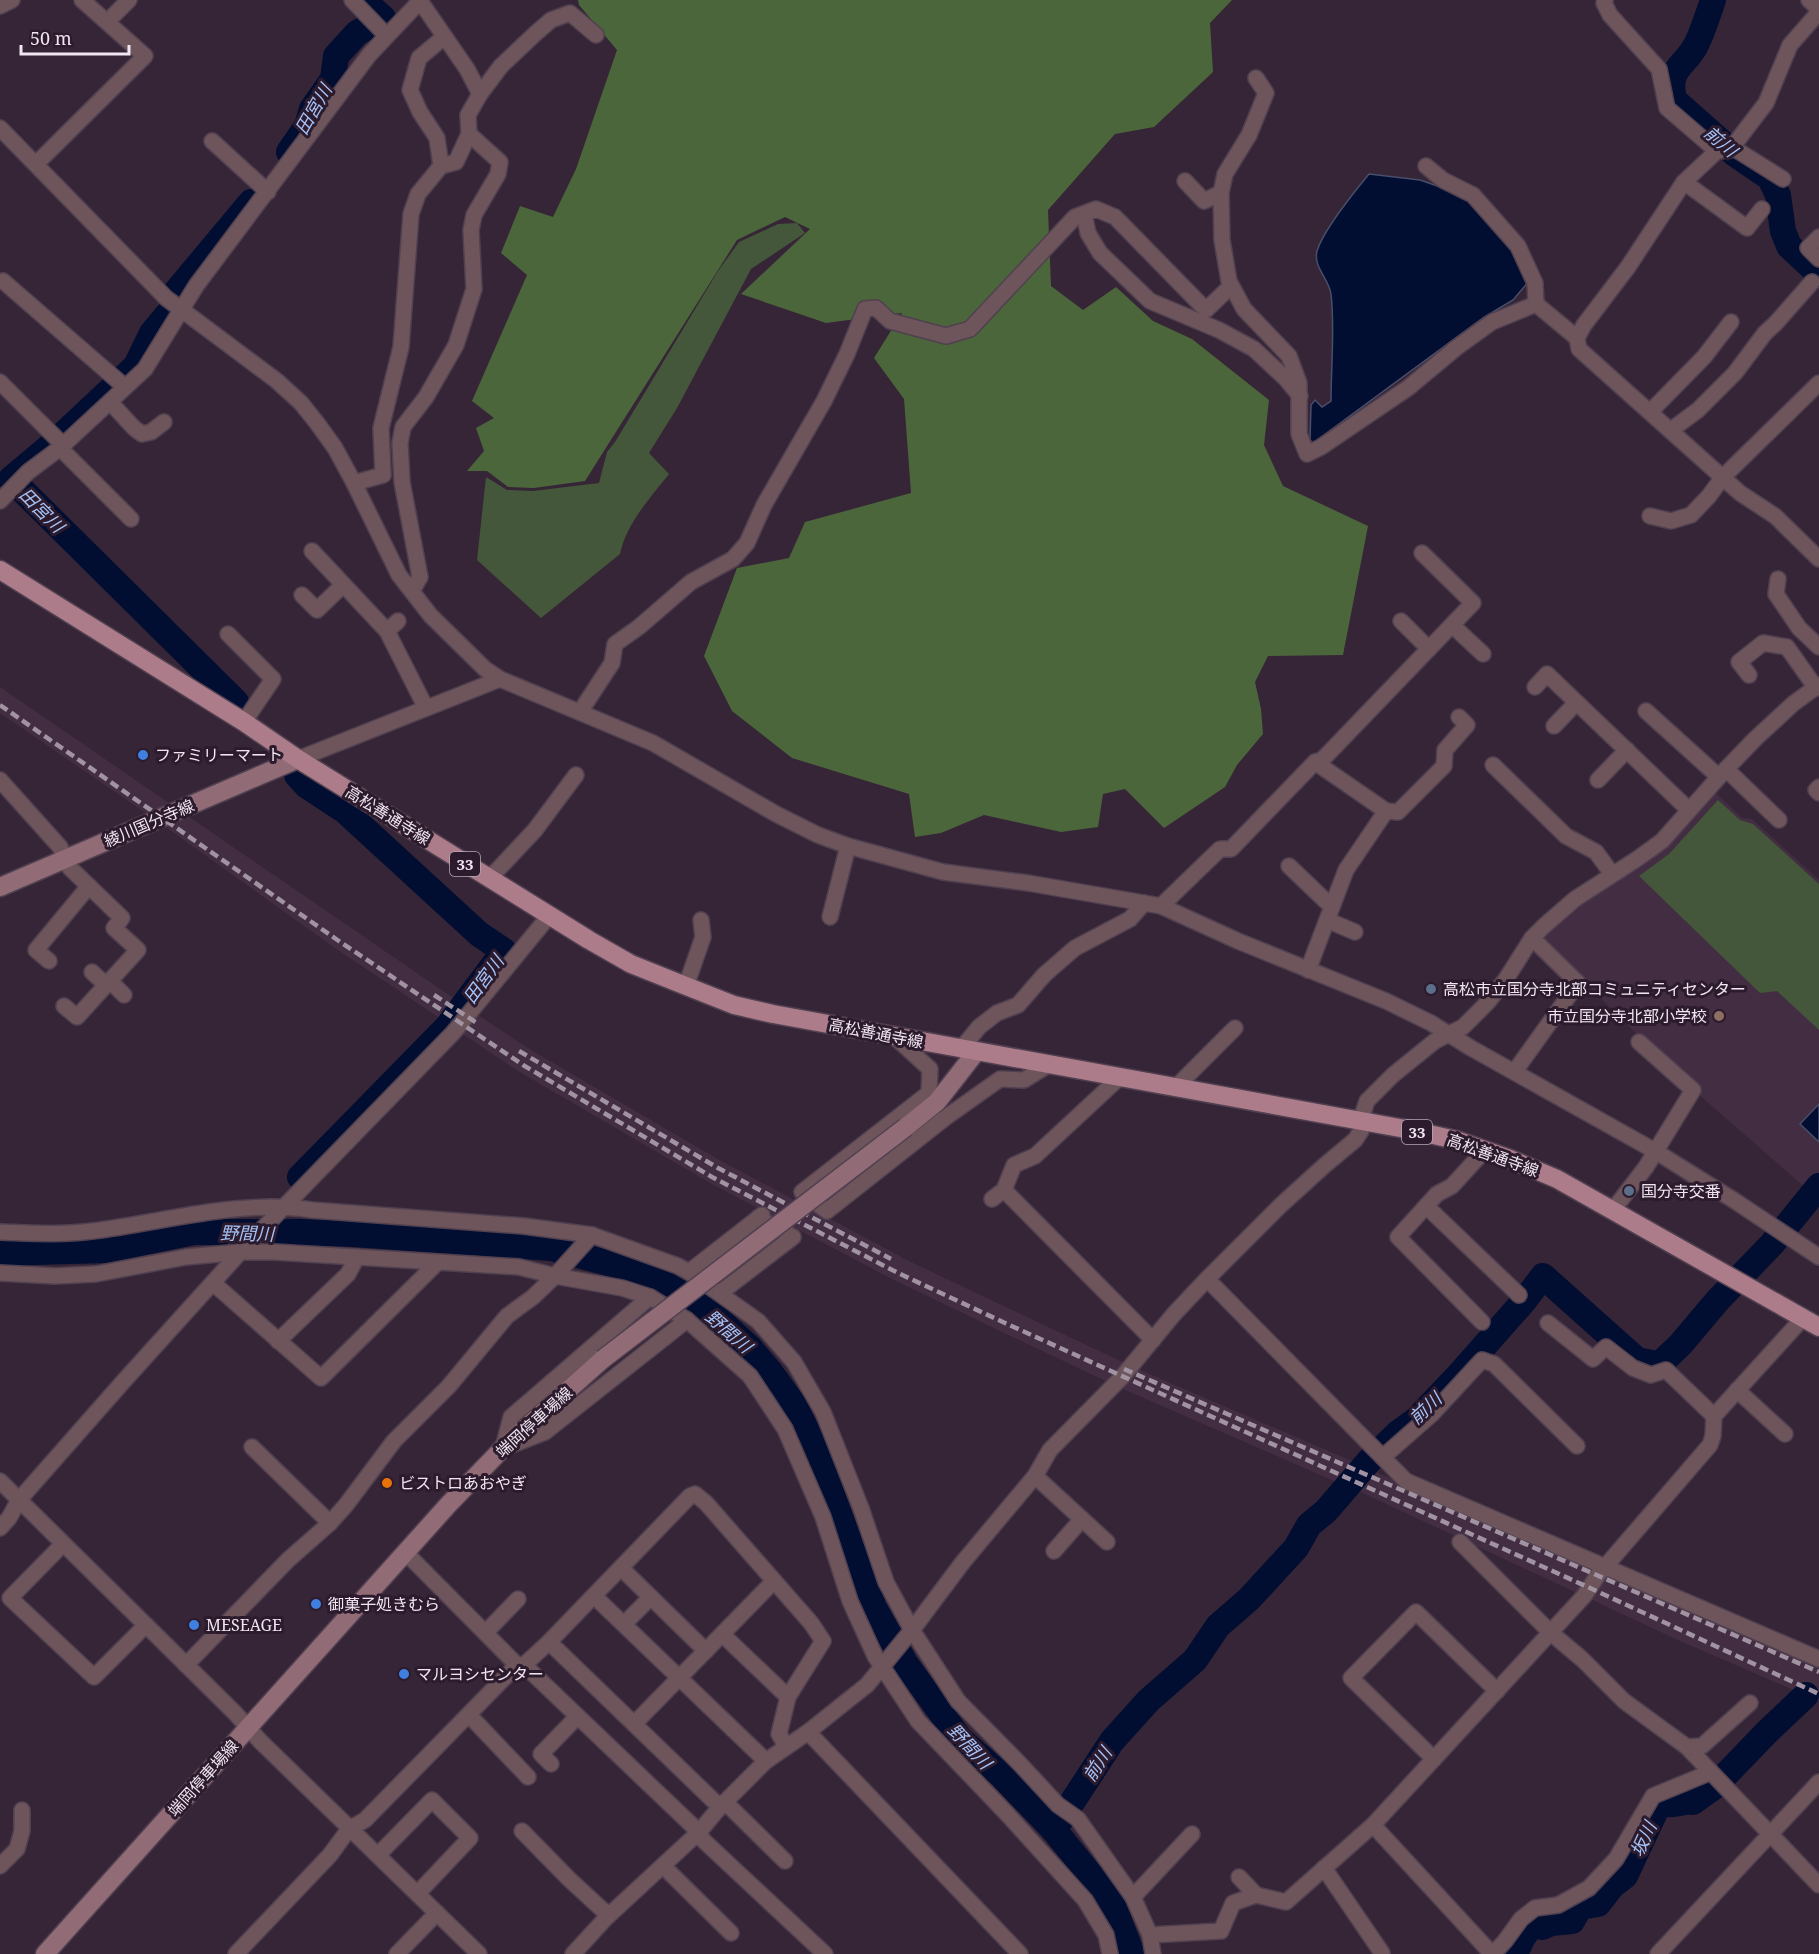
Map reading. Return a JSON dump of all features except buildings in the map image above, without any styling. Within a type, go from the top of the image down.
[{"type":"main road","name":"高松善通寺線","points":[[0,570],[244,722],[298,759],[489,879],[632,964],[734,1005],[754,1010],[1456,1140],[1557,1179],[1819,1327]]},
{"type":"main road","name":"綾川国分寺線","points":[[0,887],[298,759]]},
{"type":"main road","name":"端岡停車場線","points":[[45,1954],[405,1552],[503,1448],[603,1359],[937,1102],[968,1050]]},
{"type":"street","points":[[0,6],[12,0]]},
{"type":"street","points":[[36,164],[146,56],[82,0]]},
{"type":"street","points":[[108,21],[129,0]]},
{"type":"street","points":[[352,0],[380,27]]},
{"type":"street","points":[[1605,0],[1604,3],[1610,15],[1659,69],[1667,108],[1725,149],[1783,179]]},
{"type":"street","points":[[1809,0],[1819,10],[1790,45],[1766,103],[1725,149],[1684,182],[1628,267],[1584,325],[1577,338],[1579,350],[1740,493],[1775,516],[1819,559]]},
{"type":"street","points":[[0,501],[59,443],[110,402],[120,382],[145,369],[181,310],[220,254],[369,55],[380,27],[420,1],[467,69],[480,94]]},
{"type":"street","points":[[354,483],[383,475],[381,428],[401,347],[411,214],[418,194],[441,166],[456,162],[469,134],[468,115],[501,66],[551,20],[570,13],[596,35]]},
{"type":"street","points":[[441,166],[437,138],[420,112],[410,90],[419,58],[444,37]]},
{"type":"street","points":[[1256,78],[1266,93],[1250,135],[1225,174],[1221,193],[1222,240],[1229,281],[1244,309],[1289,356],[1299,383],[1299,434],[1307,454],[1408,388],[1492,322],[1536,304]]},
{"type":"street","points":[[0,128],[166,298],[277,381],[301,403],[335,448],[399,575],[431,616],[485,669],[500,679],[653,743],[776,814],[818,835],[848,846],[943,872],[1028,883],[1161,906],[1386,1001],[1431,1023],[1583,1112],[1656,1151],[1819,1257]]},
{"type":"street","points":[[412,591],[420,577],[402,482],[400,443],[403,427],[426,397],[456,345],[474,289],[471,230],[474,215],[498,174],[500,162],[469,134]]},
{"type":"street","points":[[212,141],[268,192]]},
{"type":"street","points":[[1426,166],[1443,180],[1473,195],[1518,246],[1535,283],[1536,304],[1577,338]]},
{"type":"street","points":[[1185,181],[1204,201],[1221,193]]},
{"type":"street","points":[[1684,182],[1747,228],[1762,209]]},
{"type":"street","points":[[580,712],[612,663],[615,644],[639,627],[691,582],[733,559],[747,543],[764,505],[824,401],[847,354],[865,309],[876,308],[890,321],[946,336],[970,329],[1075,217],[1096,209],[1115,217],[1206,310],[1232,286]]},
{"type":"street","points":[[1084,214],[1088,233],[1100,253],[1150,302],[1219,330],[1254,349],[1300,396]]},
{"type":"street","points":[[1819,237],[1808,248],[1819,259]]},
{"type":"street","points":[[3,281],[120,382]]},
{"type":"street","points":[[1671,430],[1698,410],[1736,373],[1765,333],[1812,282]]},
{"type":"street","points":[[1650,412],[1704,357],[1731,322]]},
{"type":"street","points":[[0,382],[131,519]]},
{"type":"street","points":[[1650,516],[1671,520],[1691,515],[1723,477],[1819,383]]},
{"type":"street","points":[[110,402],[142,434],[151,432],[164,422]]},
{"type":"street","points":[[312,551],[343,585],[393,626],[426,708]]},
{"type":"street","points":[[1161,906],[1220,849],[1231,849],[1316,762],[1322,760],[1473,603],[1422,553]]},
{"type":"street","points":[[1778,579],[1776,594],[1799,628],[1819,647]]},
{"type":"street","points":[[302,595],[317,610],[343,585]]},
{"type":"street","points":[[1401,621],[1429,649]]},
{"type":"street","points":[[1452,625],[1483,654]]},
{"type":"street","points":[[228,634],[273,679],[244,722]]},
{"type":"street","points":[[573,1954],[608,1915],[699,1832],[766,1761],[808,1732],[867,1685],[910,1633],[963,1562],[1035,1476],[1050,1450],[1122,1377],[1174,1314],[1207,1279],[1281,1205],[1355,1140],[1361,1131],[1367,1101],[1393,1075],[1435,1041],[1463,1027],[1506,980],[1532,938],[1575,899],[1662,841],[1756,738],[1794,703],[1817,686],[1787,647],[1763,643],[1739,662],[1749,675]]},
{"type":"street","points":[[1535,687],[1547,674],[1689,810]]},
{"type":"street","points":[[298,759],[500,679]]},
{"type":"street","points":[[1554,726],[1576,703]]},
{"type":"street","points":[[1646,711],[1779,820]]},
{"type":"street","points":[[1316,762],[1386,811],[1398,812],[1444,766],[1445,750],[1468,725]]},
{"type":"street","points":[[1598,780],[1627,750]]},
{"type":"street","points":[[1493,765],[1566,836],[1596,852],[1612,874]]},
{"type":"street","points":[[489,879],[535,830],[576,775]]},
{"type":"street","points":[[0,780],[60,847],[70,868],[122,918],[114,927],[138,950],[77,1017],[64,1006]]},
{"type":"street","points":[[1819,787],[1816,790],[1819,793]]},
{"type":"street","points":[[1308,970],[1346,870],[1386,811]]},
{"type":"street","points":[[830,917],[848,846]]},
{"type":"street","points":[[1289,866],[1329,913],[1354,932]]},
{"type":"street","points":[[49,961],[36,950],[89,886]]},
{"type":"street","points":[[968,1050],[979,1027],[997,1013],[1018,1005],[1044,975],[1075,948],[1130,919],[1144,903]]},
{"type":"street","points":[[0,1528],[9,1518],[19,1500],[242,1250],[453,1032],[549,916]]},
{"type":"street","points":[[686,986],[703,937],[701,920]]},
{"type":"street","points":[[1515,1071],[1578,983],[1532,938]]},
{"type":"street","points":[[92,972],[124,995]]},
{"type":"street","points":[[1175,1088],[1235,1028]]},
{"type":"street","points":[[895,1037],[930,1069],[929,1094],[801,1191],[826,1211],[999,1079],[1024,1080],[1048,1065]]},
{"type":"street","points":[[1613,1210],[1646,1167],[1693,1090],[1639,1042]]},
{"type":"street","points":[[1119,1078],[1035,1156],[1014,1165],[998,1194],[1154,1340]]},
{"type":"street","points":[[1482,1322],[1398,1238],[1437,1194],[1452,1186],[1485,1150]]},
{"type":"street","points":[[1426,1206],[1519,1295]]},
{"type":"street","points":[[0,1232],[70,1234],[194,1213],[283,1208],[524,1226],[591,1236],[678,1266],[689,1272],[758,1321],[794,1362],[823,1412],[861,1508],[886,1582],[910,1633],[958,1701],[1058,1805],[1078,1819],[1133,1897],[1150,1935],[1153,1954]]},
{"type":"street","points":[[689,1272],[760,1217],[793,1237],[720,1293]]},
{"type":"street","points":[[186,1665],[288,1560],[330,1522],[346,1505],[394,1441],[449,1386],[507,1316],[533,1297],[591,1236]]},
{"type":"street","points":[[0,1273],[55,1276],[96,1274],[186,1257],[242,1250],[519,1267],[622,1288],[650,1297],[687,1320],[750,1376],[785,1429],[823,1517],[850,1601],[875,1656],[884,1665],[918,1721],[1085,1900],[1106,1935],[1110,1954]]},
{"type":"street","points":[[278,1341],[348,1274],[357,1257]]},
{"type":"street","points":[[213,1283],[321,1378],[437,1263]]},
{"type":"street","points":[[1207,1279],[1406,1481],[1819,1659]]},
{"type":"street","points":[[503,1448],[512,1417],[650,1297]]},
{"type":"street","points":[[1150,1935],[1221,1931],[1233,1904],[1256,1896],[1286,1902],[1373,1825],[1584,1596],[1710,1445],[1714,1416],[1803,1318]]},
{"type":"street","points":[[503,1448],[545,1432],[687,1320]]},
{"type":"street","points":[[1548,1323],[1593,1359],[1606,1347],[1633,1368],[1651,1375],[1666,1370],[1714,1416]]},
{"type":"street","points":[[1383,1457],[1433,1413],[1482,1359],[1494,1364],[1577,1446]]},
{"type":"street","points":[[1737,1390],[1785,1434]]},
{"type":"street","points":[[252,1447],[330,1522]]},
{"type":"street","points":[[1035,1476],[1107,1542]]},
{"type":"street","points":[[0,1480],[349,1829],[479,1954]]},
{"type":"street","points":[[236,1954],[330,1855],[349,1829],[365,1821],[469,1715],[521,1665],[549,1642],[690,1496],[695,1494],[706,1503],[812,1623],[823,1641],[788,1696],[779,1734],[786,1746]]},
{"type":"street","points":[[1054,1551],[1082,1519]]},
{"type":"street","points":[[1460,1542],[1551,1633],[1582,1659],[1624,1701],[1687,1747],[1819,1885]]},
{"type":"street","points":[[63,1544],[10,1599],[94,1677],[146,1625]]},
{"type":"street","points":[[405,1552],[486,1632],[699,1832],[703,1840],[825,1954]]},
{"type":"street","points":[[621,1568],[706,1651]]},
{"type":"street","points":[[634,1724],[774,1581]]},
{"type":"street","points":[[594,1596],[766,1761]]},
{"type":"street","points":[[624,1624],[651,1597]]},
{"type":"street","points":[[486,1632],[518,1599]]},
{"type":"street","points":[[1434,1759],[1352,1678],[1416,1612],[1497,1691]]},
{"type":"street","points":[[723,1635],[788,1696]]},
{"type":"street","points":[[549,1642],[634,1724],[785,1861]]},
{"type":"street","points":[[1687,1747],[1702,1746],[1750,1703]]},
{"type":"street","points":[[469,1715],[528,1777]]},
{"type":"street","points":[[551,1764],[541,1754],[577,1717]]},
{"type":"street","points":[[808,1732],[1020,1954]]},
{"type":"street","points":[[1373,1825],[1492,1954],[1521,1920],[1535,1908],[1558,1905],[1589,1888],[1616,1859],[1653,1796],[1717,1778]]},
{"type":"street","points":[[1658,1954],[1819,1782]]},
{"type":"street","points":[[378,1855],[432,1800],[470,1838],[417,1893]]},
{"type":"street","points":[[0,1866],[17,1849],[22,1832],[22,1809]]},
{"type":"street","points":[[522,1832],[608,1915]]},
{"type":"street","points":[[1133,1897],[1192,1834]]},
{"type":"street","points":[[663,1866],[731,1933]]},
{"type":"street","points":[[1324,1868],[1382,1953]]},
{"type":"street","points":[[1239,1877],[1256,1896]]},
{"type":"street","points":[[397,1954],[437,1913]]},
{"type":"shaded area","points":[[0,687],[462,1004],[459,1008],[463,1010],[466,1007],[531,1050],[721,1161],[911,1262],[1131,1366],[1361,1465],[1343,1485],[1114,1385],[1000,1331],[892,1279],[710,1183],[518,1071],[451,1026],[453,1023],[450,1021],[447,1023],[332,946],[156,820],[0,713]]},
{"type":"shaded area","name":"市立国分寺北部小学校","points":[[1716,793],[1742,818],[1752,819],[1819,880],[1819,1179],[1808,1190],[1697,1093],[1540,939],[1580,902],[1643,866],[1664,848]]},
{"type":"shaded area","points":[[1369,1469],[1819,1665],[1819,1701],[1678,1640],[1352,1488]]},
{"type":"green space","points":[[578,0],[1232,0],[1210,23],[1213,72],[1154,127],[1115,134],[1048,210],[1051,286],[1083,310],[1116,287],[1153,321],[1192,339],[1269,400],[1264,445],[1283,486],[1368,526],[1343,655],[1268,656],[1255,682],[1261,709],[1263,734],[1237,765],[1225,787],[1164,828],[1125,789],[1103,794],[1098,827],[1061,832],[984,815],[941,833],[915,837],[909,794],[792,758],[732,711],[704,656],[737,568],[789,558],[805,522],[911,493],[904,399],[874,358],[902,313],[826,323],[741,294],[810,229],[785,217],[737,240],[585,481],[534,488],[508,487],[487,471],[467,471],[484,451],[476,428],[494,418],[472,401],[527,275],[501,253],[520,206],[553,217],[576,169],[617,50],[579,5]]},
{"type":"green space","points":[[797,223],[805,233],[751,269],[677,408],[649,453],[669,474],[633,522],[620,554],[541,618],[477,560],[486,477],[507,490],[533,491],[599,483],[607,452],[718,271],[739,242],[778,224]]},
{"type":"green space","points":[[1718,800],[1740,820],[1753,824],[1819,884],[1819,1030],[1777,991],[1760,993],[1639,876],[1669,854]]},
{"type":"water","points":[[1369,174],[1420,180],[1469,197],[1511,245],[1529,281],[1513,300],[1483,318],[1313,443],[1310,440],[1311,405],[1315,400],[1322,407],[1331,401],[1333,320],[1330,289],[1319,268],[1317,251],[1332,222]]},
{"type":"water","points":[[1819,1104],[1819,1142],[1800,1124]]},
{"type":"waterway","name":"田宮川","points":[[289,152],[307,126],[312,109],[333,79],[336,56],[357,33],[383,18],[363,0]]},
{"type":"waterway","name":"前川","points":[[1713,0],[1696,45],[1674,74],[1672,89],[1674,100],[1735,154],[1770,178],[1778,195],[1783,231],[1789,246],[1819,274]]},
{"type":"waterway","name":"田宮川","points":[[175,293],[251,202]]},
{"type":"waterway","name":"田宮川","points":[[167,315],[152,333],[136,366],[55,442],[11,479],[236,702]]},
{"type":"waterway","name":"田宮川","points":[[297,775],[307,786],[345,811],[479,934],[504,951],[448,1026],[300,1177]]},
{"type":"waterway","name":"前川","points":[[1054,1830],[1112,1741],[1149,1700],[1195,1660],[1218,1626],[1249,1599],[1296,1548],[1309,1525],[1326,1511],[1369,1461],[1398,1433],[1416,1420],[1456,1378],[1543,1276],[1637,1360],[1656,1364],[1663,1361],[1680,1345],[1718,1300],[1772,1244],[1819,1186]]},
{"type":"waterway","name":"野間川","points":[[0,1253],[105,1250],[194,1232],[354,1234],[551,1248],[612,1264],[662,1281],[715,1316],[749,1347],[794,1405],[812,1441],[874,1608],[905,1663],[960,1739],[1001,1775],[1054,1830],[1092,1877],[1114,1908],[1132,1954]]},
{"type":"waterway","name":"坂川","points":[[1515,1954],[1523,1937],[1533,1924],[1542,1927],[1551,1923],[1572,1921],[1580,1907],[1598,1904],[1612,1886],[1625,1876],[1657,1808],[1664,1804],[1693,1802],[1714,1787],[1806,1695]]},
{"type":"railway","points":[[0,705],[336,939],[523,1065],[712,1177],[898,1273],[1005,1323],[1819,1694]]},
{"type":"railway","points":[[434,995],[477,1023]]},
{"type":"railway","points":[[519,1051],[718,1168],[891,1259]]},
{"type":"railway","points":[[1124,1369],[1819,1672]]},
{"type":"place","name":"ファミリーマート","points":[[143,755]]},
{"type":"place","name":"高松市立国分寺北部コミュニティセンター","points":[[1431,989]]},
{"type":"place","name":"市立国分寺北部小学校","points":[[1719,1016]]},
{"type":"place","name":"国分寺交番","points":[[1629,1191]]},
{"type":"place","name":"ビストロあおやぎ","points":[[387,1483]]},
{"type":"place","name":"御菓子処きむら","points":[[316,1604]]},
{"type":"place","name":"MESEAGE","points":[[194,1625]]},
{"type":"place","name":"マルヨシセンター","points":[[404,1674]]}]
